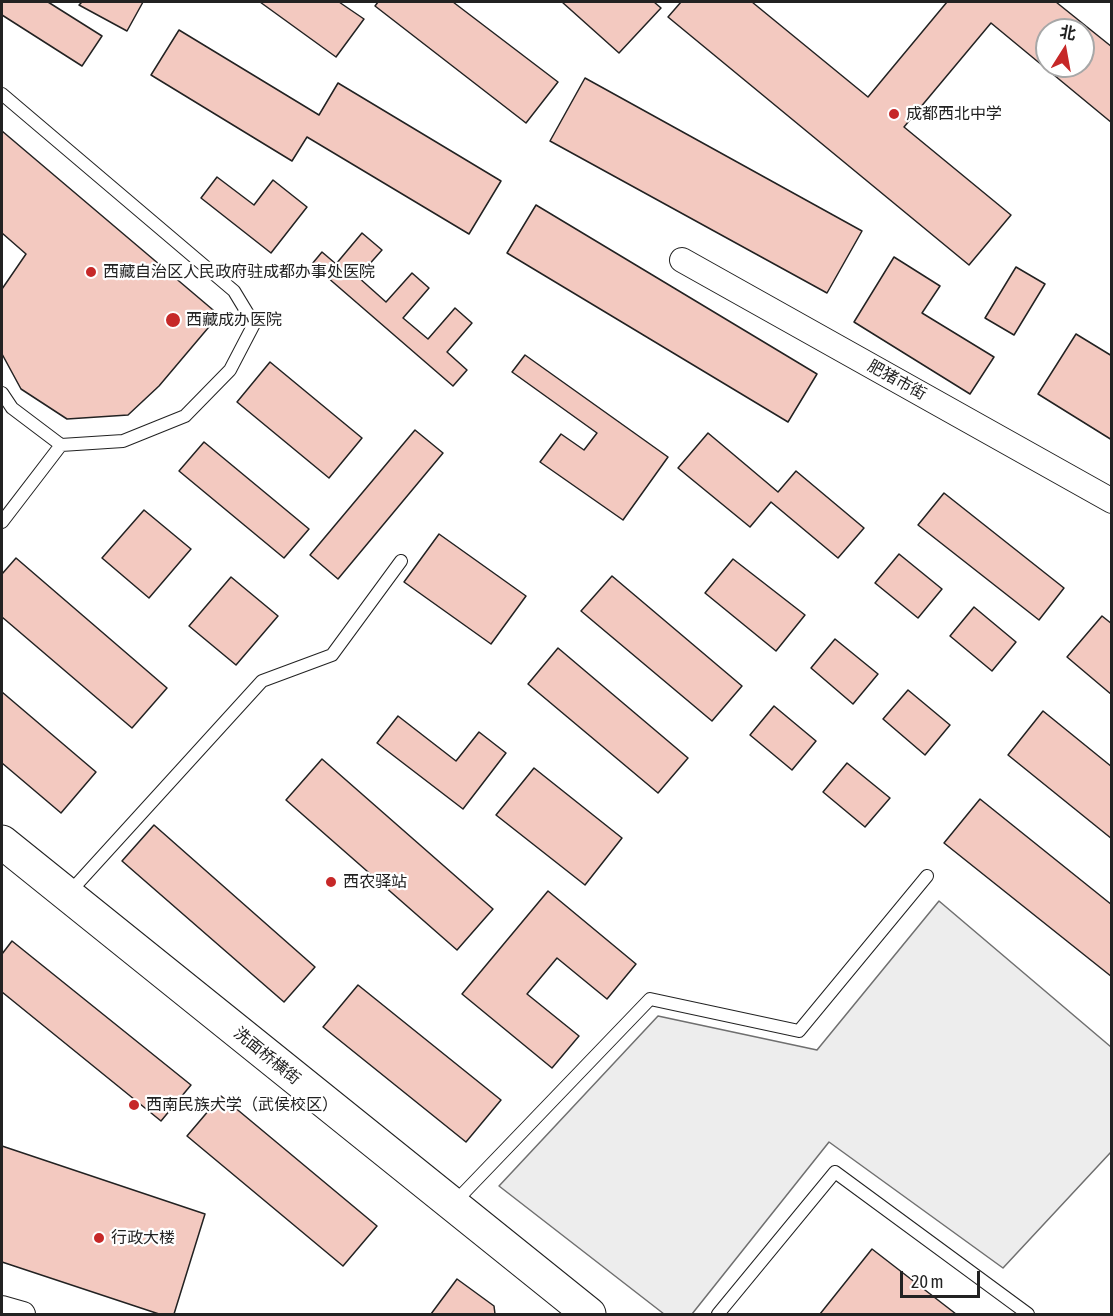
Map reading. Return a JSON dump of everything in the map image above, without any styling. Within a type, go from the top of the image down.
[{"type":"street","name":"肥猪市街","points":[[682,260],[1112,501]]},
{"type":"street","name":"洗面桥横街","points":[[2,842],[589,1314]]},
{"type":"street","points":[[2,1308],[23,1314]]},
{"type":"lane","points":[[2,94],[234,291],[254,324],[230,370],[185,416],[123,441],[61,445],[12,408],[2,393]]},
{"type":"lane","points":[[2,522],[61,445]]},
{"type":"lane","points":[[68,895],[262,681],[332,655],[401,561]]},
{"type":"lane","points":[[452,1204],[650,999],[799,1032],[927,876]]},
{"type":"lane","points":[[718,1314],[835,1172],[1028,1314]]},
{"type":"shaded area","points":[[939,901],[1111,1047],[1111,1152],[1003,1268],[829,1142],[692,1314],[664,1314],[499,1186],[658,1016],[817,1050]]},
{"type":"building","points":[[2,2],[48,2],[102,36],[82,66],[2,15]]},
{"type":"building","points":[[82,2],[143,2],[127,31],[79,5]]},
{"type":"building","points":[[260,2],[339,2],[364,19],[336,57]]},
{"type":"building","points":[[378,2],[453,2],[558,82],[526,123],[375,6]]},
{"type":"building","points":[[562,2],[654,2],[661,8],[619,53]]},
{"type":"building","points":[[681,2],[752,2],[868,97],[947,2],[1056,2],[1076,18],[1035,18],[1035,59],[991,23],[904,127],[1011,215],[969,265],[668,17]]},
{"type":"building","points":[[179,30],[319,115],[338,83],[501,181],[469,234],[307,137],[292,161],[151,75]]},
{"type":"building","points":[[1095,33],[1112,47],[1112,123],[1058,78],[1095,78]]},
{"type":"building","points":[[585,78],[862,231],[827,293],[550,141]]},
{"type":"building","name":"西藏自治区人民政府驻成都办事处医院","points":[[2,131],[219,315],[159,386],[128,415],[67,419],[21,389],[2,354],[2,289],[26,254],[2,233]]},
{"type":"building","points":[[217,177],[254,205],[273,180],[307,207],[271,253],[201,198]]},
{"type":"building","points":[[536,205],[817,374],[788,422],[507,253]]},
{"type":"building","points":[[362,233],[382,250],[358,277],[386,302],[412,273],[429,288],[403,318],[428,339],[455,308],[472,323],[447,352],[467,370],[453,386],[312,264],[322,252],[336,264]]},
{"type":"building","points":[[894,257],[940,286],[922,313],[994,357],[970,394],[854,322]]},
{"type":"building","points":[[1016,267],[1045,284],[1014,335],[985,318]]},
{"type":"building","points":[[1076,334],[1112,356],[1112,440],[1038,394]]},
{"type":"building","points":[[525,355],[668,457],[623,520],[540,462],[561,434],[584,450],[597,433],[512,372]]},
{"type":"building","points":[[270,362],[362,438],[329,478],[237,402]]},
{"type":"building","points":[[415,430],[443,453],[338,579],[310,555]]},
{"type":"building","points":[[708,433],[778,492],[796,471],[864,528],[838,558],[771,502],[750,527],[678,468]]},
{"type":"building","points":[[204,442],[309,529],[284,558],[179,471]]},
{"type":"building","points":[[944,493],[1064,588],[1039,620],[918,525]]},
{"type":"building","points":[[144,510],[191,549],[149,598],[102,558]]},
{"type":"building","points":[[439,534],[526,596],[491,644],[404,582]]},
{"type":"building","points":[[899,554],[942,589],[918,618],[875,583]]},
{"type":"building","points":[[16,558],[167,688],[132,728],[2,617],[2,574]]},
{"type":"building","points":[[733,559],[805,615],[776,651],[705,593]]},
{"type":"building","points":[[612,576],[742,686],[712,721],[581,611]]},
{"type":"building","points":[[231,577],[278,616],[236,665],[189,626]]},
{"type":"building","points":[[974,607],[1016,642],[992,671],[950,636]]},
{"type":"building","points":[[1102,616],[1112,624],[1112,695],[1067,657]]},
{"type":"building","points":[[835,639],[878,674],[853,704],[811,668]]},
{"type":"building","points":[[558,648],[688,758],[658,793],[528,684]]},
{"type":"building","points":[[908,690],[950,725],[925,755],[883,719]]},
{"type":"building","points":[[2,692],[96,772],[61,813],[2,763]]},
{"type":"building","points":[[774,706],[816,741],[792,770],[750,735]]},
{"type":"building","points":[[1043,711],[1112,767],[1112,839],[1008,755]]},
{"type":"building","points":[[398,716],[456,761],[479,732],[506,753],[463,809],[377,743]]},
{"type":"building","points":[[322,759],[493,909],[457,950],[286,800]]},
{"type":"building","points":[[847,763],[890,798],[865,827],[823,792]]},
{"type":"building","points":[[534,768],[622,838],[585,885],[496,815]]},
{"type":"building","points":[[980,799],[1112,905],[1112,977],[944,843]]},
{"type":"building","points":[[154,825],[315,967],[284,1002],[122,861]]},
{"type":"building","points":[[548,891],[636,964],[607,999],[557,958],[527,994],[579,1036],[552,1068],[462,994]]},
{"type":"building","points":[[12,941],[191,1085],[161,1121],[2,992],[2,954]]},
{"type":"building","points":[[358,985],[501,1100],[466,1142],[323,1027]]},
{"type":"building","points":[[221,1096],[377,1226],[343,1266],[187,1136]]},
{"type":"building","name":"行政大楼","points":[[2,1146],[205,1214],[174,1314],[159,1314],[2,1262]]},
{"type":"building","points":[[872,1249],[956,1314],[820,1314]]},
{"type":"building","points":[[457,1279],[494,1306],[495,1314],[431,1314]]},
{"type":"place","name":"成都西北中学","points":[[894,114]]},
{"type":"place","name":"西藏自治区人民政府驻成都办事处医院","points":[[91,272]]},
{"type":"place","name":"西藏成办医院","points":[[173,320]]},
{"type":"place","name":"西农驿站","points":[[331,882]]},
{"type":"place","name":"西南民族大学（武侯校区）","points":[[134,1105]]},
{"type":"place","name":"行政大楼","points":[[99,1238]]}]
